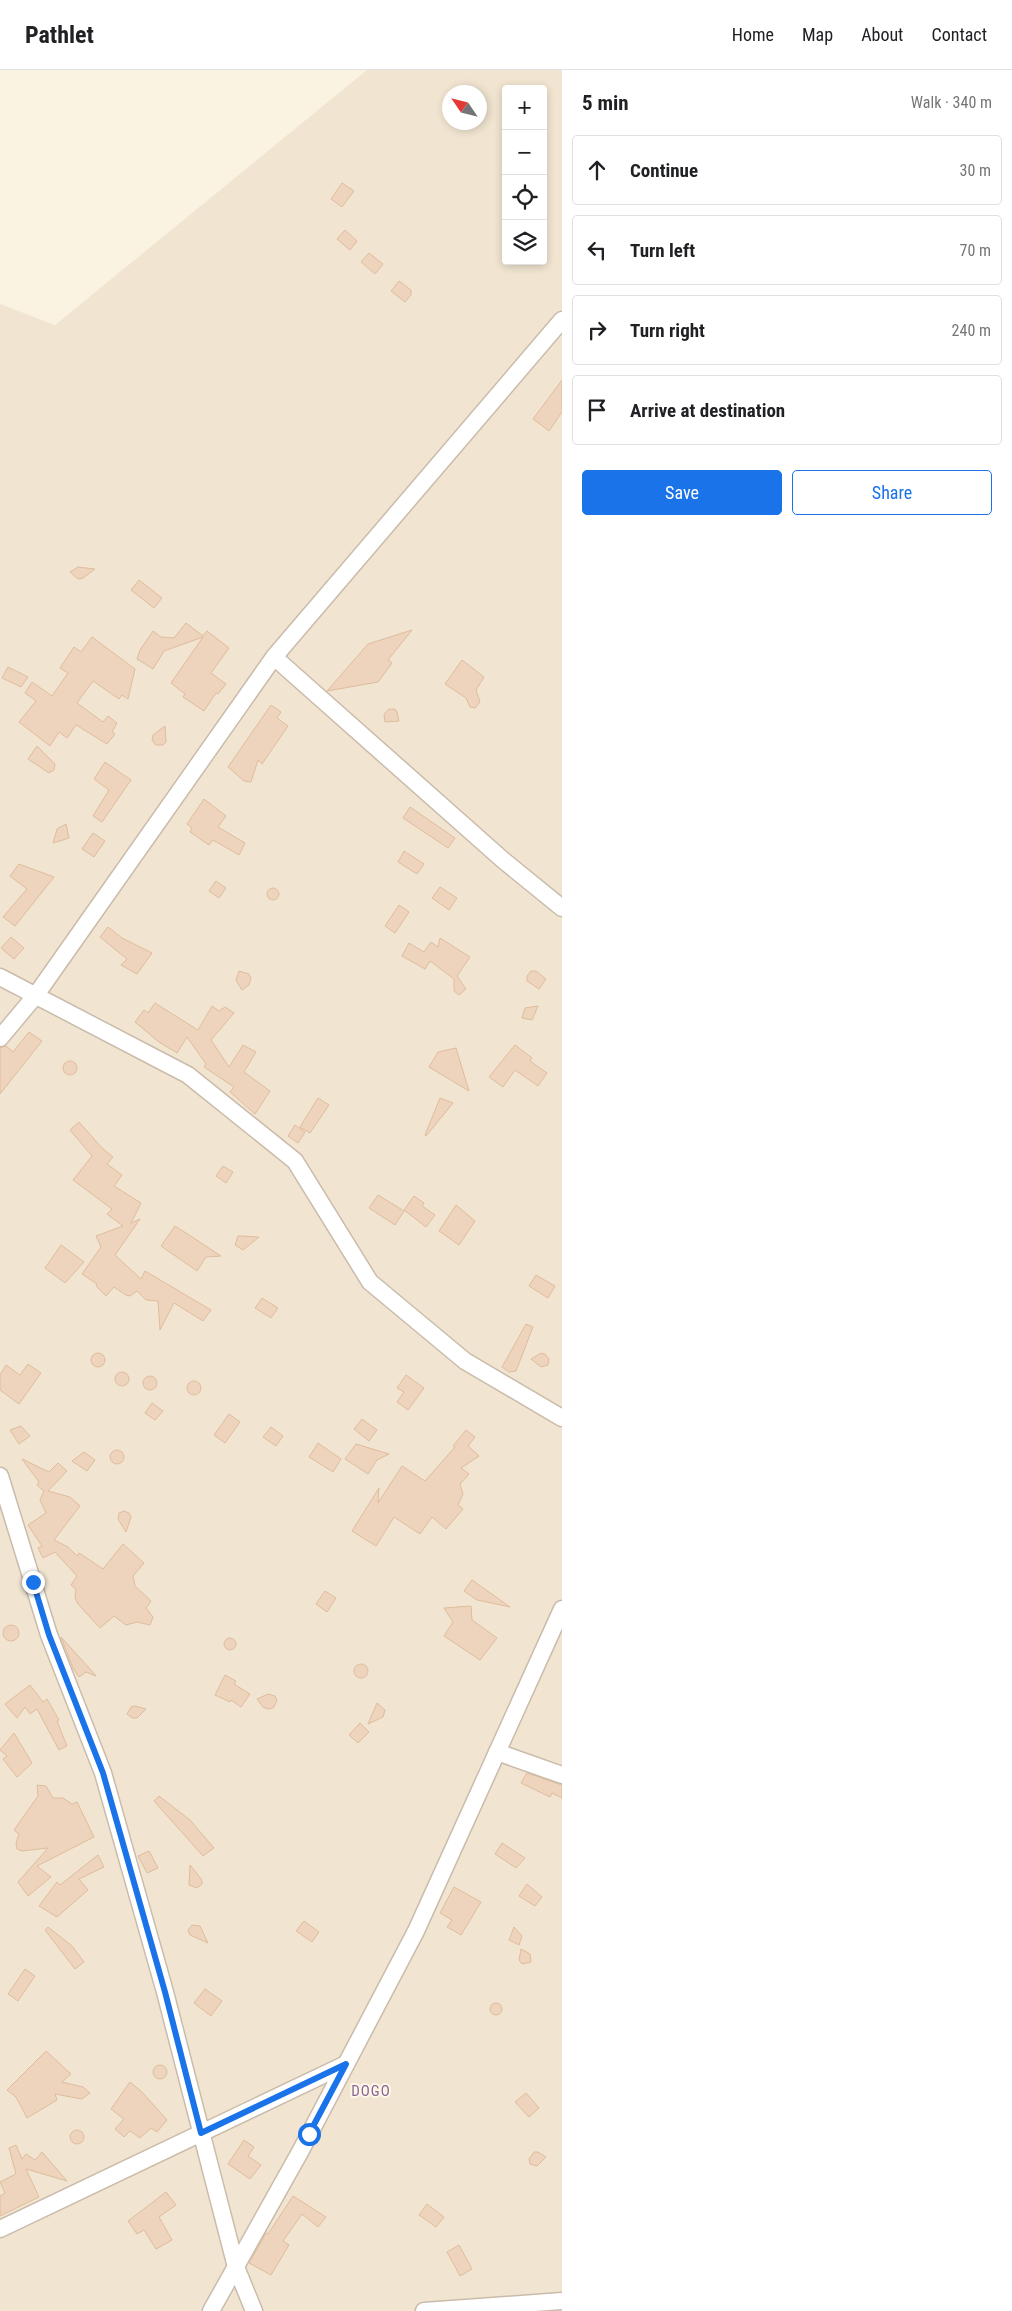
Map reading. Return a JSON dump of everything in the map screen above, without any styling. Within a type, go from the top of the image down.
[{"type":"street","points":[[0,1038],[36,995],[274,657],[562,320]]},
{"type":"street","points":[[274,657],[503,860],[562,908]]},
{"type":"street","points":[[0,977],[188,1075],[295,1160],[370,1282],[465,1361],[562,1418]]},
{"type":"street","points":[[0,1476],[49,1635],[103,1773],[165,1992],[236,2267],[254,2311]]},
{"type":"street","points":[[211,2311],[346,2064],[416,1931],[562,1609]]},
{"type":"street","points":[[497,1752],[562,1775]]},
{"type":"street","points":[[0,2229],[346,2064]]},
{"type":"street","points":[[424,2311],[562,2301]]},
{"type":"shaded area","points":[[367,70],[562,70],[562,2311],[0,2311],[0,304],[55,325]]},
{"type":"building","points":[[342,183],[354,191],[342,207],[331,199]]},
{"type":"building","points":[[345,230],[357,241],[350,250],[337,239]]},
{"type":"building","points":[[369,253],[383,264],[375,274],[361,262]]},
{"type":"building","points":[[399,281],[411,290],[411,295],[405,302],[391,291]]},
{"type":"building","points":[[562,380],[562,412],[549,431],[533,419]]},
{"type":"building","points":[[78,567],[95,569],[83,578],[78,579],[70,572]]},
{"type":"building","points":[[139,580],[162,598],[154,608],[131,590]]},
{"type":"building","points":[[186,623],[203,636],[207,631],[229,648],[211,673],[226,684],[218,694],[216,693],[204,711],[183,697],[185,694],[171,683],[203,637],[164,651],[153,669],[137,659],[140,650],[153,631],[161,637],[174,638]]},
{"type":"building","points":[[412,630],[388,660],[392,663],[378,682],[327,691],[368,644]]},
{"type":"building","points":[[92,637],[135,669],[128,699],[122,695],[119,699],[93,681],[77,703],[103,722],[108,716],[117,723],[112,732],[115,734],[107,744],[76,725],[67,738],[59,732],[50,746],[19,722],[36,701],[25,693],[32,682],[52,696],[68,673],[60,668],[74,647],[81,652]]},
{"type":"building","points":[[462,660],[484,677],[476,690],[480,702],[475,708],[470,707],[466,698],[445,684]]},
{"type":"building","points":[[8,667],[28,677],[21,687],[2,678]]},
{"type":"building","points":[[271,705],[281,712],[277,718],[288,726],[262,764],[258,760],[251,782],[244,781],[228,767]]},
{"type":"building","points":[[389,709],[395,709],[399,721],[385,722],[384,714]]},
{"type":"building","points":[[165,726],[166,742],[163,745],[156,745],[152,740],[153,735]]},
{"type":"building","points":[[37,746],[55,764],[54,770],[49,773],[28,759]]},
{"type":"building","points":[[105,762],[131,780],[102,822],[93,816],[109,790],[94,779]]},
{"type":"building","points":[[204,799],[226,816],[218,827],[245,843],[239,855],[213,840],[209,845],[190,832],[192,828],[187,824]]},
{"type":"building","points":[[410,807],[455,838],[448,848],[403,818]]},
{"type":"building","points":[[66,824],[69,838],[53,843],[57,829]]},
{"type":"building","points":[[93,833],[105,841],[94,857],[82,849]]},
{"type":"building","points":[[404,851],[424,864],[417,874],[398,862]]},
{"type":"building","points":[[19,864],[54,877],[15,926],[3,917],[27,889],[10,876]]},
{"type":"building","points":[[216,881],[226,888],[219,898],[209,891]]},
{"type":"building","points":[[440,887],[457,898],[449,910],[432,898]]},
{"type":"building","points":[[275,888],[278,889],[278,899],[271,900],[268,899],[267,892],[268,889]]},
{"type":"building","points":[[399,905],[409,912],[395,933],[385,926]]},
{"type":"building","points":[[108,927],[122,938],[152,953],[137,974],[121,965],[127,959],[100,937]]},
{"type":"building","points":[[11,937],[24,948],[14,959],[1,948]]},
{"type":"building","points":[[440,938],[470,957],[457,976],[466,989],[459,995],[454,991],[454,979],[430,961],[425,969],[402,956],[409,943],[424,952],[431,942],[438,947]]},
{"type":"building","points":[[239,971],[249,974],[251,978],[249,985],[242,990],[236,980]]},
{"type":"building","points":[[531,971],[536,971],[546,979],[539,989],[527,981],[527,976]]},
{"type":"building","points":[[155,1003],[198,1030],[212,1006],[219,1011],[225,1007],[234,1013],[211,1040],[229,1067],[243,1045],[256,1052],[244,1072],[270,1091],[255,1114],[230,1092],[234,1087],[204,1067],[206,1064],[187,1037],[177,1053],[159,1042],[135,1022],[144,1010],[148,1013]]},
{"type":"building","points":[[538,1006],[532,1020],[522,1018],[525,1008]]},
{"type":"building","points":[[29,1032],[42,1041],[0,1094],[0,1048],[6,1046],[13,1052]]},
{"type":"building","points":[[515,1045],[532,1058],[530,1061],[547,1073],[538,1086],[515,1070],[503,1087],[489,1077]]},
{"type":"building","points":[[456,1048],[469,1091],[429,1067],[438,1052]]},
{"type":"building","points":[[70,1061],[75,1063],[77,1068],[75,1073],[70,1075],[65,1073],[63,1068],[65,1063]]},
{"type":"building","points":[[318,1098],[329,1105],[310,1133],[300,1127]]},
{"type":"building","points":[[440,1098],[453,1103],[426,1136],[425,1135]]},
{"type":"building","points":[[79,1122],[102,1148],[113,1157],[107,1164],[122,1175],[114,1186],[141,1203],[131,1223],[140,1219],[115,1255],[141,1279],[145,1271],[211,1310],[203,1321],[174,1303],[160,1330],[158,1301],[146,1300],[137,1291],[130,1296],[126,1295],[114,1287],[106,1296],[96,1286],[97,1284],[82,1274],[101,1247],[96,1236],[123,1226],[107,1214],[112,1209],[73,1180],[92,1156],[70,1130]]},
{"type":"building","points":[[295,1125],[305,1132],[298,1143],[288,1136]]},
{"type":"building","points":[[223,1166],[233,1172],[226,1183],[216,1176]]},
{"type":"building","points":[[378,1195],[404,1211],[395,1225],[369,1208]]},
{"type":"building","points":[[414,1196],[424,1203],[422,1206],[435,1215],[426,1227],[404,1210]]},
{"type":"building","points":[[456,1205],[475,1221],[459,1245],[439,1231]]},
{"type":"building","points":[[175,1226],[221,1256],[206,1257],[197,1271],[161,1246]]},
{"type":"building","points":[[238,1236],[259,1237],[243,1250],[235,1245]]},
{"type":"building","points":[[61,1245],[84,1262],[65,1283],[45,1268]]},
{"type":"building","points":[[536,1275],[555,1286],[548,1298],[529,1286]]},
{"type":"building","points":[[262,1298],[278,1308],[271,1318],[255,1308]]},
{"type":"building","points":[[526,1324],[533,1327],[516,1371],[509,1372],[502,1367]]},
{"type":"building","points":[[98,1353],[103,1355],[105,1360],[103,1365],[98,1367],[93,1365],[91,1360],[93,1355]]},
{"type":"building","points":[[541,1353],[545,1354],[549,1359],[548,1365],[541,1367],[531,1359]]},
{"type":"building","points":[[28,1364],[41,1373],[19,1404],[0,1390],[0,1375],[6,1365],[20,1375]]},
{"type":"building","points":[[119,1372],[125,1372],[129,1379],[125,1386],[119,1386],[115,1382],[115,1376]]},
{"type":"building","points":[[406,1375],[424,1388],[408,1410],[397,1402],[404,1392],[397,1388]]},
{"type":"building","points":[[150,1376],[155,1378],[157,1383],[155,1388],[150,1390],[145,1388],[143,1383],[145,1378]]},
{"type":"building","points":[[194,1381],[199,1383],[201,1388],[199,1393],[194,1395],[189,1393],[187,1388],[189,1383]]},
{"type":"building","points":[[152,1403],[163,1411],[155,1420],[145,1413]]},
{"type":"building","points":[[229,1414],[240,1422],[225,1443],[214,1435]]},
{"type":"building","points":[[362,1419],[377,1430],[369,1441],[354,1429]]},
{"type":"building","points":[[21,1426],[30,1436],[19,1444],[10,1430]]},
{"type":"building","points":[[271,1427],[283,1436],[276,1446],[263,1437]]},
{"type":"building","points":[[466,1430],[475,1437],[468,1446],[479,1456],[461,1468],[469,1474],[460,1484],[463,1494],[458,1505],[463,1509],[446,1529],[432,1517],[420,1534],[394,1517],[376,1546],[352,1531],[379,1488],[378,1503],[402,1466],[425,1481],[455,1447],[453,1446]]},
{"type":"building","points":[[318,1443],[341,1459],[333,1472],[309,1457]]},
{"type":"building","points":[[356,1444],[389,1454],[377,1460],[368,1474],[345,1459]]},
{"type":"building","points":[[117,1450],[122,1452],[124,1457],[122,1462],[117,1464],[112,1462],[110,1457],[112,1452]]},
{"type":"building","points":[[84,1452],[95,1460],[87,1471],[72,1461]]},
{"type":"building","points":[[22,1459],[49,1472],[58,1463],[67,1471],[48,1491],[70,1497],[80,1506],[54,1540],[68,1547],[77,1556],[79,1553],[103,1569],[123,1544],[144,1563],[133,1576],[135,1586],[151,1601],[146,1608],[153,1617],[150,1625],[137,1622],[126,1625],[114,1616],[100,1628],[78,1604],[75,1598],[76,1589],[71,1585],[77,1576],[55,1552],[43,1558],[38,1548],[42,1546],[28,1525],[46,1513],[40,1500],[44,1491],[37,1485],[39,1482]]},
{"type":"building","points":[[124,1511],[129,1513],[131,1517],[126,1532],[118,1519],[119,1513]]},
{"type":"building","points":[[472,1580],[510,1607],[477,1600],[464,1591]]},
{"type":"building","points":[[325,1591],[336,1598],[327,1612],[316,1604]]},
{"type":"building","points":[[471,1606],[472,1620],[497,1638],[480,1660],[444,1636],[453,1622],[444,1608]]},
{"type":"building","points":[[11,1625],[17,1627],[19,1633],[17,1639],[11,1641],[5,1639],[3,1633],[5,1627]]},
{"type":"building","points":[[61,1637],[96,1676],[86,1672],[79,1677],[73,1668]]},
{"type":"building","points":[[232,1638],[235,1639],[235,1649],[228,1650],[225,1649],[224,1642],[225,1639]]},
{"type":"building","points":[[361,1664],[366,1666],[368,1671],[366,1676],[361,1678],[356,1676],[354,1671],[356,1666]]},
{"type":"building","points":[[225,1675],[236,1681],[234,1684],[250,1694],[241,1707],[231,1700],[230,1702],[215,1695]]},
{"type":"building","points":[[30,1685],[43,1702],[47,1699],[59,1720],[57,1721],[67,1746],[59,1750],[37,1709],[30,1714],[25,1707],[17,1718],[5,1704]]},
{"type":"building","points":[[268,1694],[275,1696],[277,1701],[273,1708],[268,1709],[263,1707],[257,1699]]},
{"type":"building","points":[[377,1703],[385,1710],[383,1717],[368,1724]]},
{"type":"building","points":[[135,1706],[146,1709],[137,1718],[132,1718],[127,1714],[131,1707]]},
{"type":"building","points":[[360,1723],[369,1732],[358,1743],[349,1735]]},
{"type":"building","points":[[14,1733],[32,1763],[17,1777],[3,1759],[7,1756],[0,1750]]},
{"type":"building","points":[[527,1773],[562,1785],[562,1798],[552,1793],[550,1797],[521,1783]]},
{"type":"building","points":[[37,1785],[46,1786],[53,1798],[63,1798],[72,1804],[77,1802],[94,1837],[37,1866],[51,1877],[28,1896],[18,1882],[48,1848],[22,1851],[17,1849],[16,1843],[19,1834],[14,1830],[38,1796]]},
{"type":"building","points":[[159,1796],[190,1820],[214,1848],[203,1856],[154,1801]]},
{"type":"building","points":[[502,1843],[525,1858],[516,1868],[495,1854]]},
{"type":"building","points":[[149,1851],[158,1868],[147,1873],[138,1856]]},
{"type":"building","points":[[98,1855],[104,1867],[79,1879],[88,1890],[57,1917],[39,1906],[57,1882],[60,1885]]},
{"type":"building","points":[[190,1865],[202,1880],[202,1884],[197,1888],[189,1885]]},
{"type":"building","points":[[527,1884],[542,1897],[535,1906],[519,1896]]},
{"type":"building","points":[[454,1887],[481,1902],[461,1935],[447,1927],[452,1920],[440,1913]]},
{"type":"building","points":[[304,1921],[319,1932],[312,1942],[296,1931]]},
{"type":"building","points":[[192,1925],[200,1926],[208,1943],[190,1935],[188,1930]]},
{"type":"building","points":[[48,1927],[72,1946],[84,1962],[75,1969],[45,1930]]},
{"type":"building","points":[[514,1927],[522,1936],[519,1945],[509,1940]]},
{"type":"building","points":[[521,1949],[530,1954],[531,1962],[522,1964],[519,1960]]},
{"type":"building","points":[[25,1969],[35,1976],[18,2001],[8,1994]]},
{"type":"building","points":[[205,1989],[222,2001],[211,2016],[194,2003]]},
{"type":"building","points":[[494,2003],[498,2003],[502,2009],[498,2015],[494,2015],[490,2011],[490,2007]]},
{"type":"building","points":[[46,2051],[71,2074],[62,2082],[83,2087],[90,2093],[82,2099],[55,2094],[57,2100],[27,2118],[16,2097],[7,2090]]},
{"type":"building","points":[[157,2065],[163,2065],[167,2072],[163,2079],[157,2079],[153,2075],[153,2069]]},
{"type":"building","points":[[130,2082],[141,2091],[167,2120],[157,2132],[151,2128],[140,2138],[130,2131],[124,2137],[115,2129],[124,2119],[111,2109]]},
{"type":"building","points":[[526,2093],[539,2108],[529,2117],[515,2102]]},
{"type":"building","points":[[77,2130],[82,2132],[84,2137],[82,2142],[77,2144],[72,2142],[70,2137],[72,2132]]},
{"type":"building","points":[[244,2140],[254,2147],[248,2156],[261,2165],[250,2179],[228,2164]]},
{"type":"building","points":[[16,2145],[22,2159],[26,2154],[35,2160],[42,2152],[67,2181],[26,2169],[39,2197],[0,2216],[0,2196],[5,2193],[0,2182],[16,2174],[9,2148]]},
{"type":"building","points":[[534,2152],[538,2152],[546,2157],[537,2166],[530,2164],[529,2159]]},
{"type":"building","points":[[166,2192],[176,2205],[159,2217],[172,2240],[156,2249],[144,2230],[137,2234],[128,2221]]},
{"type":"building","points":[[293,2196],[326,2217],[318,2227],[302,2214],[283,2241],[289,2245],[271,2275],[249,2263],[266,2233],[268,2234]]},
{"type":"building","points":[[427,2204],[444,2217],[436,2227],[419,2215]]},
{"type":"building","points":[[459,2245],[472,2269],[460,2276],[447,2252]]},
{"type":"district","name":"DOGO","points":[[371,2091]]},
{"type":"route","points":[[33,1582],[49,1635],[103,1773],[165,1992],[201,2133],[346,2064],[309,2134]]}]
